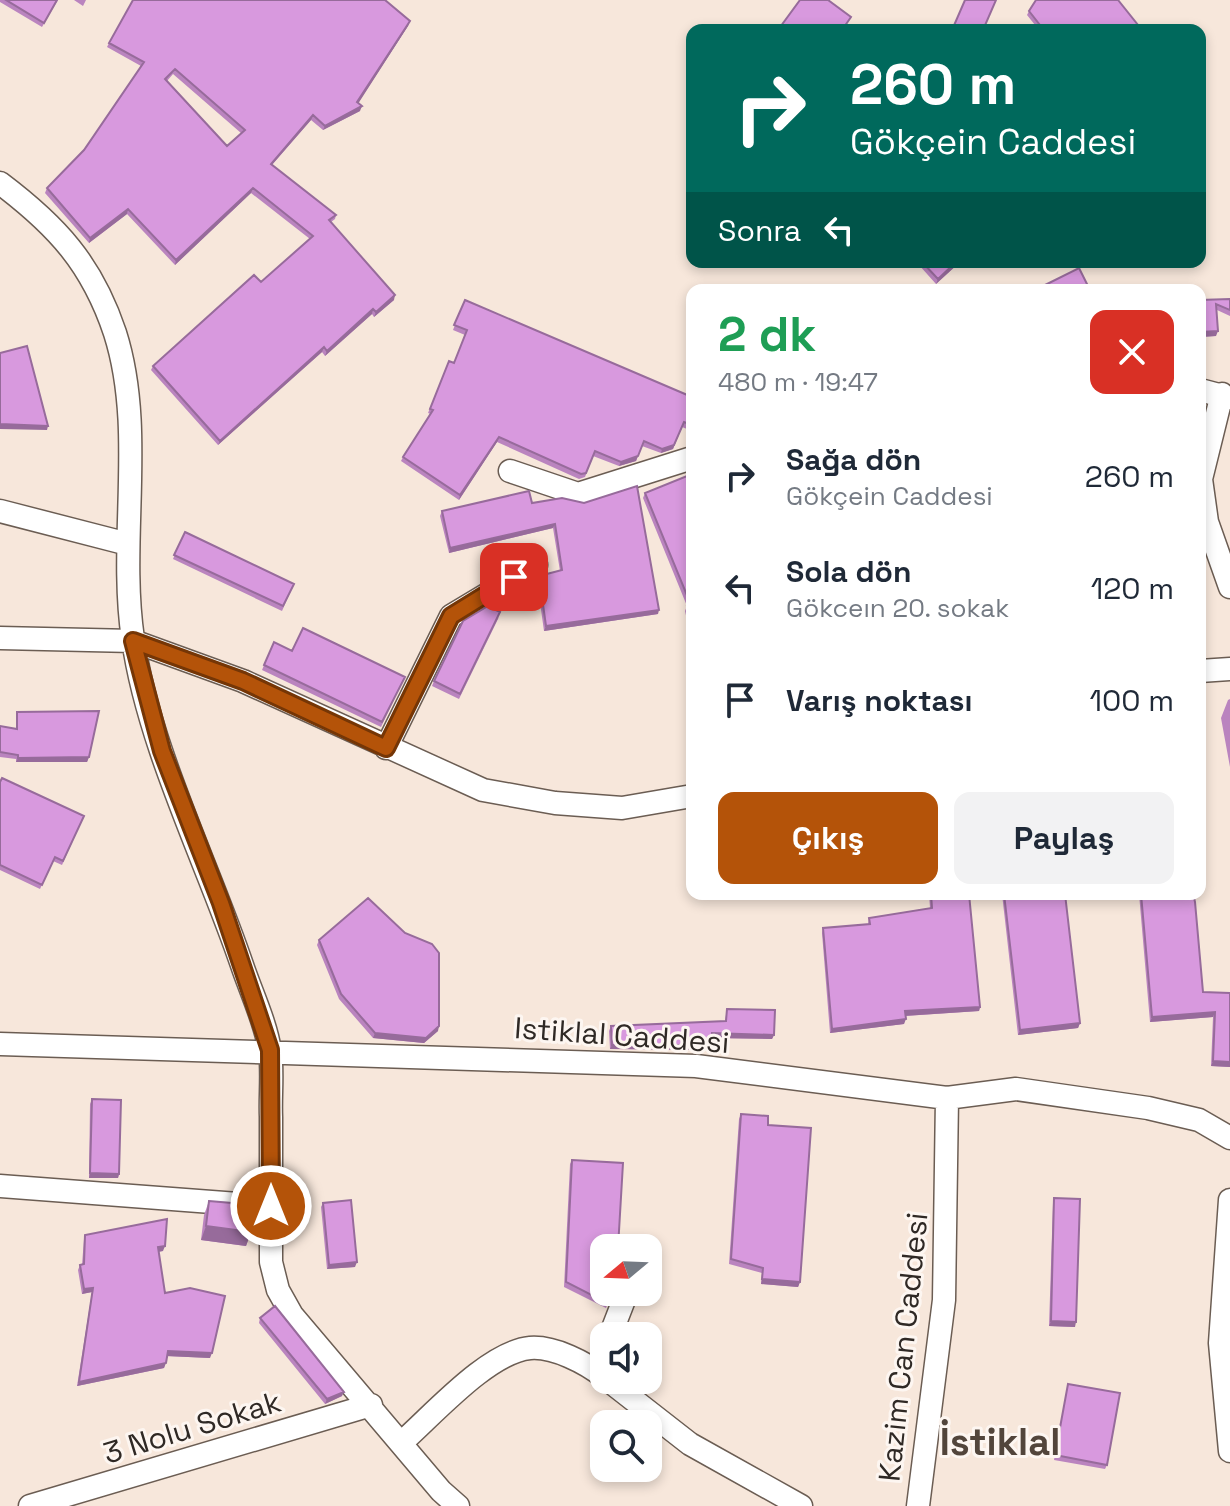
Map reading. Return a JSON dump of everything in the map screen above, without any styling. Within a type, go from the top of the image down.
[{"type":"street","points":[[0,183],[71,244],[96,286],[123,367],[128,423],[128,544],[133,641],[162,751],[221,903],[270,1050],[271,1262],[278,1290],[292,1315],[371,1405],[440,1498],[458,1506]]},
{"type":"street","points":[[1206,458],[1217,394]]},
{"type":"street","points":[[510,471],[578,494],[686,460]]},
{"type":"street","points":[[0,511],[128,544]]},
{"type":"street","points":[[1206,516],[1230,587]]},
{"type":"street","points":[[386,748],[451,616],[536,565]]},
{"type":"street","points":[[0,638],[133,641],[243,681],[483,790],[555,803],[622,808],[686,797]]},
{"type":"street","points":[[1206,671],[1230,669]]},
{"type":"street","name":"Istiklal Caddesi","points":[[0,1044],[270,1050],[696,1066],[947,1098],[1016,1089],[1148,1108],[1199,1120],[1230,1138]]},
{"type":"street","name":"Kazim Can Caddesi","points":[[918,1506],[944,1300],[947,1098]]},
{"type":"street","points":[[0,1186],[271,1206]]},
{"type":"street","points":[[1230,1200],[1220,1343],[1230,1451]]},
{"type":"street","points":[[401,1443],[488,1366],[523,1349],[557,1352],[590,1364]]},
{"type":"street","points":[[632,1394],[690,1444],[801,1506]]},
{"type":"street","name":"3 Nolu Sokak","points":[[30,1506],[371,1405]]},
{"type":"building","points":[[6,0],[57,0],[44,23]]},
{"type":"building","points":[[133,0],[385,0],[410,21],[357,102],[362,106],[325,126],[313,115],[271,164],[336,215],[329,220],[395,295],[376,312],[373,309],[327,351],[324,347],[220,441],[153,366],[254,275],[261,282],[313,236],[253,188],[176,260],[128,209],[90,238],[47,188],[84,150],[144,62],[109,43]],"holes":[[[175,69],[245,130],[227,146],[165,79]]]},
{"type":"building","points":[[800,0],[828,0],[851,17],[846,24],[782,24]]},
{"type":"building","points":[[965,0],[996,0],[986,24],[955,24]]},
{"type":"building","points":[[1036,0],[1118,0],[1137,24],[1039,24],[1029,11]]},
{"type":"building","points":[[928,268],[950,268],[938,279]]},
{"type":"building","points":[[1079,268],[1087,284],[1047,284]]},
{"type":"building","points":[[1230,299],[1230,310],[1216,304],[1218,331],[1206,332],[1206,300]]},
{"type":"building","points":[[465,300],[686,394],[686,423],[674,445],[662,449],[644,441],[638,456],[621,462],[595,451],[586,473],[581,474],[499,437],[460,495],[403,457],[433,410],[430,409],[449,361],[454,363],[467,330],[454,325]]},
{"type":"building","points":[[27,346],[48,426],[0,424],[0,353]]},
{"type":"building","points":[[686,476],[686,593],[645,493]]},
{"type":"building","points":[[637,486],[659,610],[546,626],[539,576],[562,570],[555,524],[450,548],[442,511],[529,491],[532,503],[562,498],[584,503]]},
{"type":"building","points":[[185,532],[294,584],[283,606],[174,555]]},
{"type":"building","points":[[488,606],[500,612],[460,694],[434,681],[463,621]]},
{"type":"building","points":[[303,628],[405,677],[382,722],[264,665],[274,642],[292,651]]},
{"type":"building","points":[[99,711],[89,757],[18,758],[18,755],[0,752],[0,726],[17,729],[17,712]]},
{"type":"building","points":[[2,778],[84,816],[63,861],[55,857],[42,885],[0,865]]},
{"type":"building","points":[[368,898],[405,933],[432,944],[439,953],[439,1026],[426,1038],[375,1033],[341,994],[319,940]]},
{"type":"building","points":[[931,900],[970,900],[980,1007],[905,1011],[906,1019],[832,1029],[823,928],[870,924],[869,918],[932,908]]},
{"type":"building","points":[[1005,900],[1066,900],[1080,1023],[1020,1030]]},
{"type":"building","points":[[1142,900],[1194,900],[1203,992],[1230,993],[1230,1062],[1213,1061],[1215,1012],[1152,1017]]},
{"type":"building","points":[[727,1009],[775,1010],[774,1035],[712,1033],[713,1045],[612,1045],[611,1026],[726,1021]]},
{"type":"building","points":[[92,1099],[121,1100],[119,1174],[90,1173]]},
{"type":"building","points":[[741,1114],[768,1116],[768,1125],[811,1128],[800,1282],[762,1279],[763,1268],[731,1259]]},
{"type":"building","points":[[572,1160],[623,1163],[619,1234],[590,1234],[590,1294],[566,1282]]},
{"type":"building","points":[[1054,1198],[1080,1199],[1076,1322],[1051,1321]]},
{"type":"building","points":[[351,1200],[357,1262],[329,1265],[323,1203]]},
{"type":"building","points":[[209,1201],[255,1205],[251,1232],[206,1226]]},
{"type":"building","points":[[167,1219],[165,1246],[158,1247],[165,1293],[190,1288],[225,1296],[212,1353],[168,1351],[166,1363],[79,1382],[93,1288],[84,1289],[80,1265],[84,1264],[85,1235]]},
{"type":"building","points":[[275,1306],[344,1392],[327,1399],[260,1318]]},
{"type":"building","points":[[1068,1384],[1120,1393],[1107,1465],[1055,1455]]},
{"type":"district","name":"İstiklal","points":[[1000,1442]]},
{"type":"route","points":[[271,1206],[270,1050],[221,903],[162,751],[133,641],[243,681],[386,748],[451,616],[514,577]]}]
